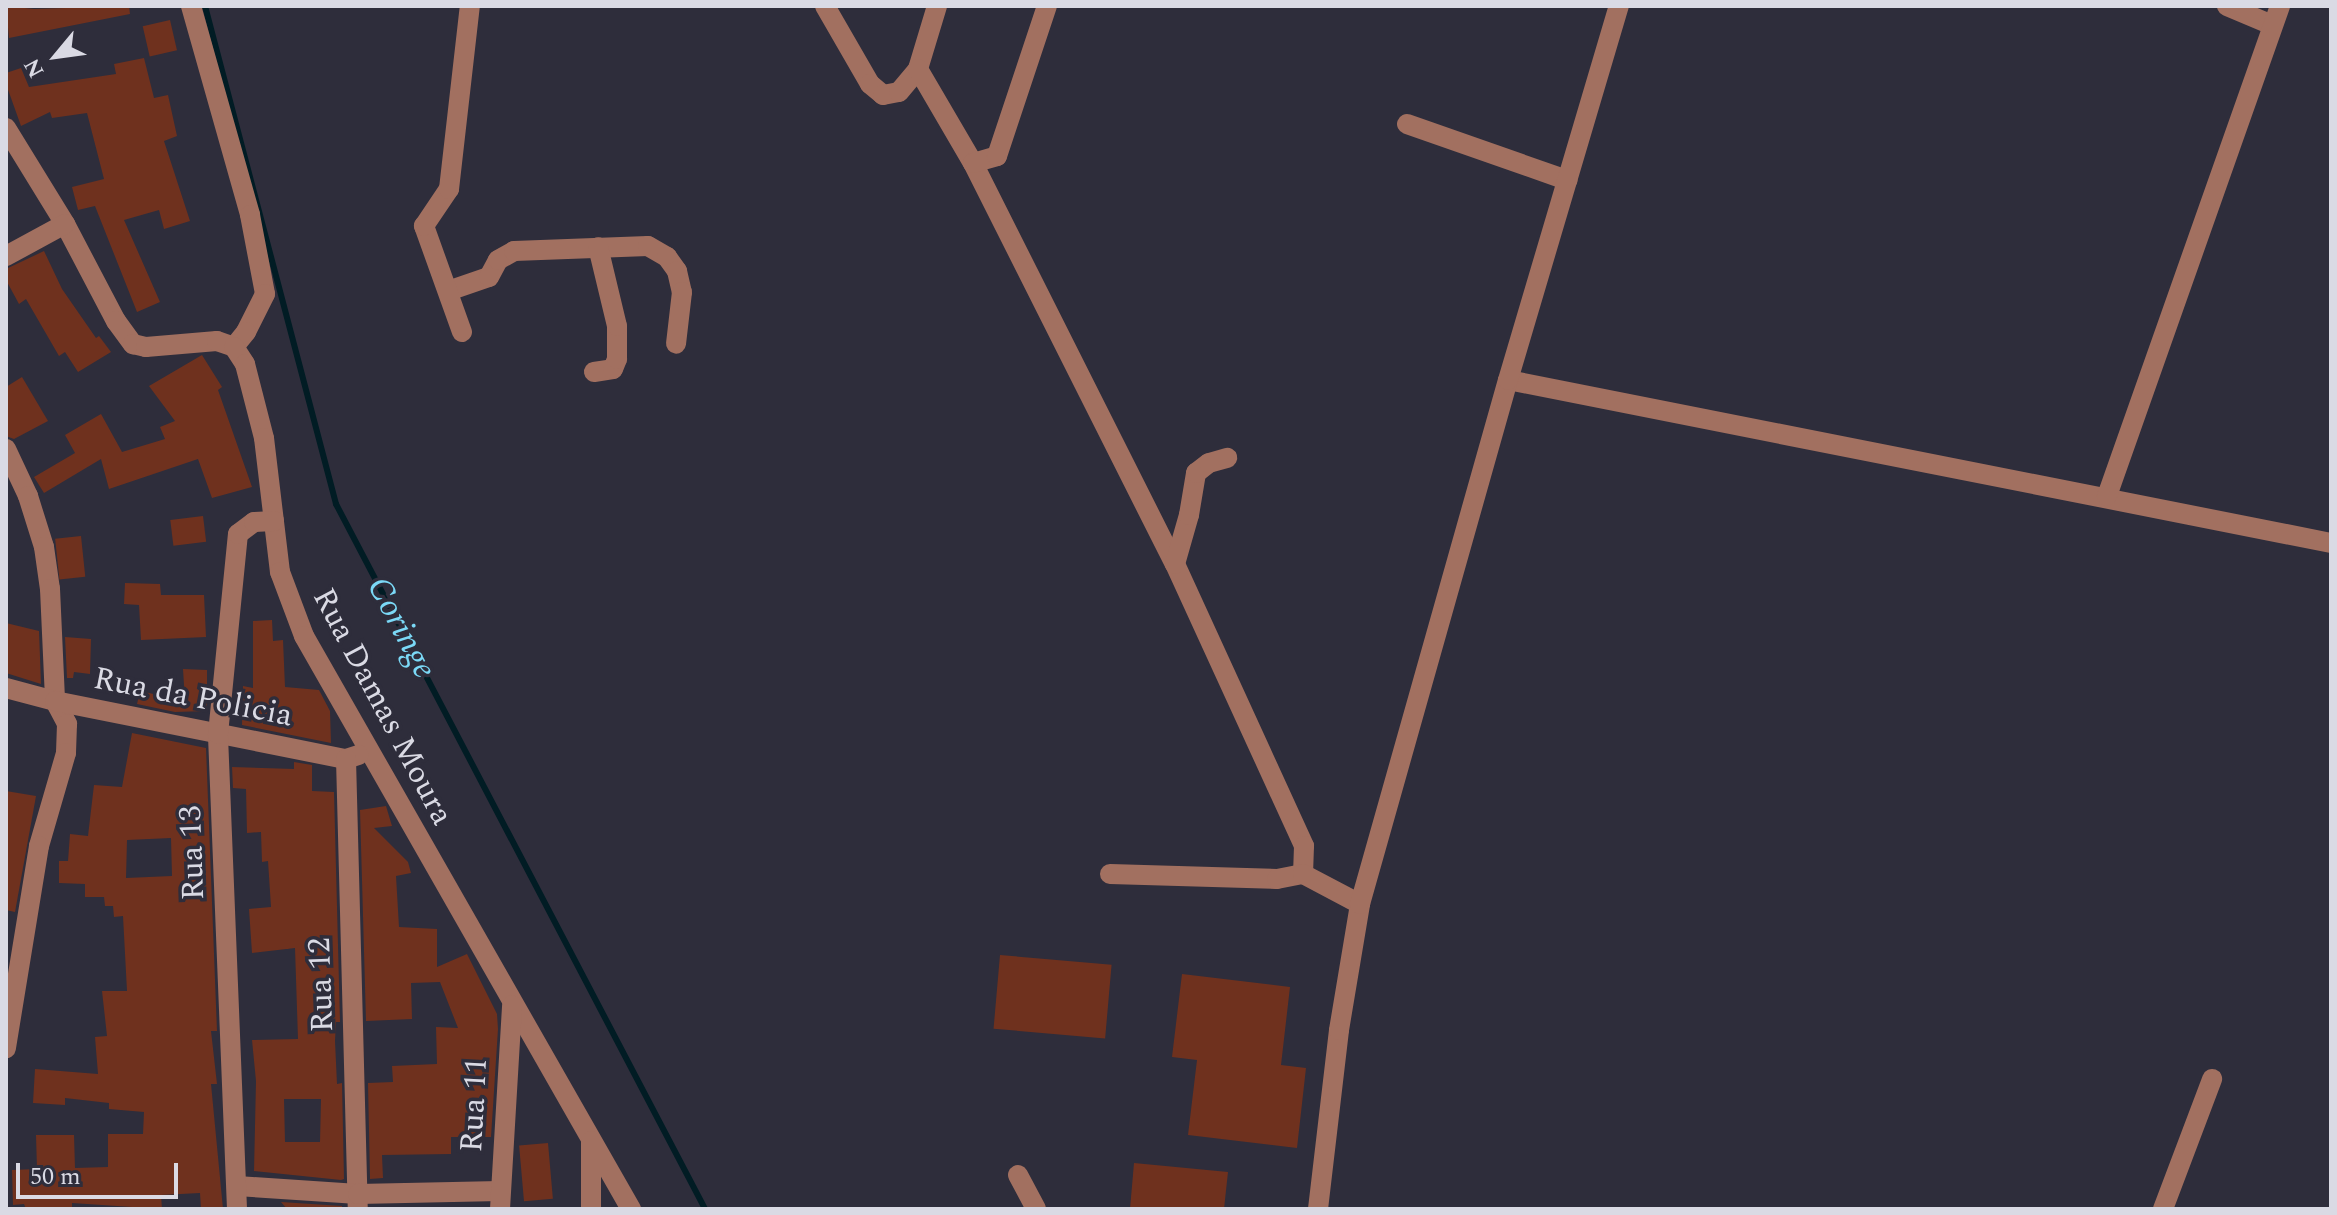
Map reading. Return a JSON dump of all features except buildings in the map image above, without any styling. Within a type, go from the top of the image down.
[{"type":"street","points":[[6,128],[65,224],[116,321],[133,344],[146,347],[217,341],[234,347],[246,332],[265,294],[250,215],[191,6]]},
{"type":"street","points":[[462,332],[424,226],[426,218],[444,201],[449,189],[470,6]]},
{"type":"street","points":[[825,6],[870,84],[883,95],[899,92],[918,69],[937,6]]},
{"type":"street","points":[[973,163],[997,156],[1047,6]]},
{"type":"street","points":[[1318,1209],[1339,1030],[1360,904],[1508,380],[1619,6]]},
{"type":"street","points":[[2107,496],[2276,15],[2227,6]]},
{"type":"street","points":[[918,69],[973,163],[1175,564],[1304,846],[1303,874]]},
{"type":"street","points":[[1407,124],[1567,180]]},
{"type":"street","points":[[6,256],[65,224]]},
{"type":"street","points":[[448,291],[489,277],[498,260],[514,251],[648,246],[667,257],[677,271],[682,292],[676,344]]},
{"type":"street","points":[[594,372],[613,369],[617,359],[617,326],[598,247]]},
{"type":"street","name":"Rua Damas Moura","points":[[234,347],[245,364],[261,423],[280,572],[304,636],[631,1209]]},
{"type":"street","points":[[1508,380],[2107,496],[2331,543]]},
{"type":"street","points":[[6,449],[28,496],[44,547],[50,589],[55,701],[67,724],[66,753],[39,846],[6,1048]]},
{"type":"street","points":[[1175,564],[1189,515],[1196,473],[1209,463],[1227,458]]},
{"type":"street","name":"Rua 13","points":[[237,1209],[218,734],[238,534],[254,522],[274,521]]},
{"type":"street","name":"Rua da Policia","points":[[6,688],[55,701],[346,759]]},
{"type":"street","points":[[346,759],[368,751]]},
{"type":"street","name":"Rua 12","points":[[346,759],[358,1202]]},
{"type":"street","points":[[1110,874],[1277,879],[1303,874],[1360,904]]},
{"type":"street","name":"Rua 11","points":[[500,1200],[512,1005]]},
{"type":"street","points":[[2163,1209],[2212,1079]]},
{"type":"street","points":[[591,1141],[591,1209]]},
{"type":"street","points":[[1018,1175],[1036,1209]]},
{"type":"street","points":[[237,1186],[358,1202],[500,1200]]},
{"type":"waterway","name":"Coringe","points":[[205,6],[336,504],[705,1209]]}]
